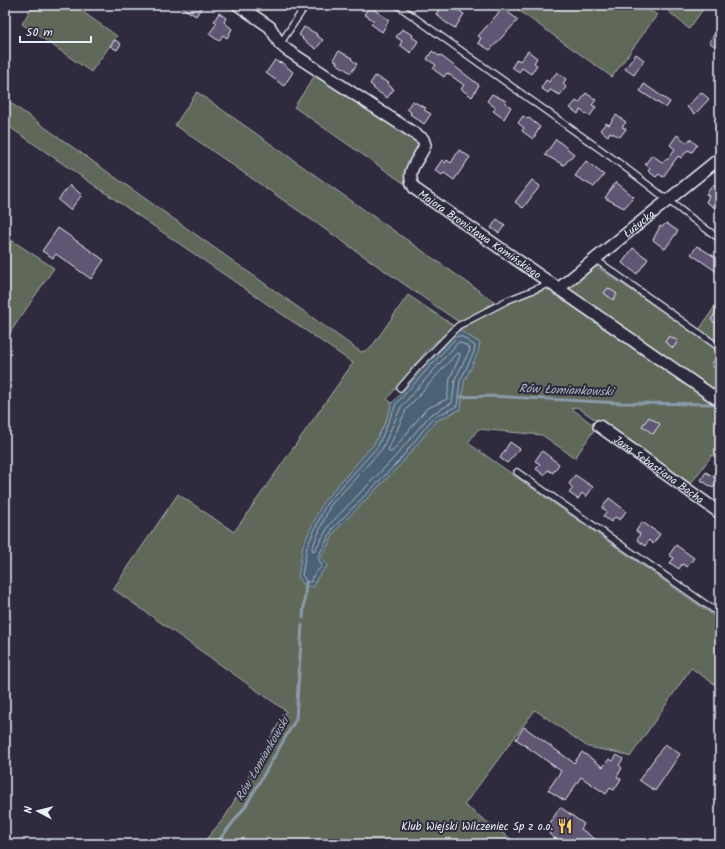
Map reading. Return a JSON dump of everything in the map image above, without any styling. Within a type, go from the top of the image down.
[{"type":"street","name":"Majora Bronisława Kamińskiego","points":[[238,5],[270,27],[280,44],[287,50],[423,139],[426,145],[410,172],[410,178],[415,188],[720,401]]},
{"type":"street","name":"Łużycka","points":[[554,286],[595,258],[720,158]]},
{"type":"street","name":"Jana Sebastiana Bacha","points":[[599,426],[720,512]]},
{"type":"lane","points":[[280,44],[306,5]]},
{"type":"lane","points":[[397,5],[667,199],[676,208],[720,239]]},
{"type":"lane","points":[[595,258],[720,348]]},
{"type":"lane","points":[[400,388],[458,326],[508,300],[554,286]]},
{"type":"lane","points":[[517,472],[720,614]]},
{"type":"green space","points":[[33,5],[73,5],[117,36],[91,72],[22,24]]},
{"type":"green space","points":[[511,5],[642,5],[657,15],[612,77]]},
{"type":"green space","points":[[661,5],[706,5],[689,29]]},
{"type":"green space","points":[[315,75],[375,113],[394,123],[419,143],[417,152],[405,169],[405,184],[294,107]]},
{"type":"green space","points":[[197,92],[495,302],[460,323],[175,125]]},
{"type":"green space","points":[[5,99],[361,352],[370,349],[408,295],[454,326],[428,349],[387,399],[392,403],[386,421],[374,444],[323,502],[314,586],[317,578],[328,565],[321,558],[336,530],[401,464],[436,421],[461,409],[464,382],[480,343],[459,330],[500,306],[551,287],[720,405],[720,461],[712,455],[690,485],[577,407],[571,408],[596,427],[575,458],[542,435],[478,429],[468,443],[720,620],[720,688],[691,668],[630,757],[620,753],[588,747],[535,710],[464,805],[518,844],[232,844],[225,839],[221,844],[202,844],[225,817],[286,711],[113,589],[178,494],[234,532],[353,363],[5,124]]},
{"type":"green space","points":[[5,236],[54,268],[5,340]]},
{"type":"green space","points":[[593,264],[720,351],[720,397],[568,292],[570,283]]},
{"type":"green space","points":[[720,300],[720,345],[699,330]]},
{"type":"water","points":[[459,330],[480,343],[478,353],[464,382],[461,409],[436,421],[401,464],[336,530],[321,558],[328,565],[317,578],[314,587],[305,586],[298,577],[303,545],[323,502],[374,444],[386,421],[392,403]]},
{"type":"building","points":[[178,5],[203,5],[196,16]]},
{"type":"building","points":[[442,5],[451,5],[464,14],[455,28],[436,14]]},
{"type":"building","points":[[370,7],[389,20],[382,32],[371,24],[374,21],[364,14]]},
{"type":"building","points":[[503,8],[518,20],[490,50],[478,43],[481,38],[478,36]]},
{"type":"building","points":[[219,13],[226,18],[224,22],[232,29],[227,38],[223,35],[219,41],[209,34],[217,23],[214,21]]},
{"type":"building","points":[[720,26],[720,50],[709,42]]},
{"type":"building","points":[[304,27],[317,34],[316,35],[323,40],[316,49],[299,35]]},
{"type":"building","points":[[402,29],[413,35],[412,37],[418,41],[411,53],[400,45],[402,41],[396,37]]},
{"type":"building","points":[[115,40],[121,44],[117,50],[110,46]]},
{"type":"building","points":[[339,51],[352,58],[351,59],[357,64],[351,73],[336,63],[337,62],[333,59]]},
{"type":"building","points":[[432,51],[439,56],[440,55],[479,85],[472,97],[461,89],[464,85],[447,73],[444,77],[433,69],[436,65],[427,59]]},
{"type":"building","points":[[528,51],[537,58],[534,63],[537,65],[531,74],[522,68],[519,72],[512,67],[517,59],[520,61]]},
{"type":"building","points":[[636,54],[644,60],[634,75],[625,69]]},
{"type":"building","points":[[275,60],[280,63],[281,62],[293,72],[284,86],[266,73]]},
{"type":"building","points":[[557,72],[566,79],[563,84],[566,87],[560,95],[550,90],[548,93],[541,88],[546,80],[549,82]]},
{"type":"building","points":[[375,76],[389,83],[387,84],[394,89],[387,98],[370,84]]},
{"type":"building","points":[[644,84],[670,102],[666,108],[640,91]]},
{"type":"building","points":[[701,92],[709,99],[695,114],[687,107]]},
{"type":"building","points":[[586,93],[596,100],[592,105],[596,107],[590,116],[580,110],[578,114],[570,108],[576,101],[579,103]]},
{"type":"building","points":[[492,94],[506,101],[505,103],[511,107],[504,119],[493,111],[496,108],[487,101]]},
{"type":"building","points":[[412,101],[426,108],[424,110],[431,114],[424,124],[410,114],[411,112],[407,109]]},
{"type":"building","points":[[616,115],[626,122],[622,127],[626,129],[620,137],[610,132],[608,136],[600,130],[606,123],[609,125]]},
{"type":"building","points":[[523,116],[528,119],[529,118],[540,127],[533,139],[522,131],[524,128],[518,123]]},
{"type":"building","points":[[677,135],[687,143],[690,139],[697,145],[692,152],[688,150],[681,158],[678,156],[663,177],[659,174],[656,177],[648,171],[650,168],[645,164],[652,155],[662,162],[665,159],[667,160],[675,149],[670,145]]},
{"type":"building","points":[[556,139],[574,154],[564,165],[545,155]]},
{"type":"building","points":[[459,150],[470,157],[454,180],[444,173],[442,175],[435,170],[442,160],[445,163],[447,160],[451,163]]},
{"type":"building","points":[[586,161],[604,175],[594,187],[575,176]]},
{"type":"building","points":[[532,180],[540,186],[523,208],[515,202]]},
{"type":"building","points":[[616,182],[634,197],[624,208],[605,198]]},
{"type":"building","points":[[70,185],[82,195],[70,210],[58,200]]},
{"type":"building","points":[[713,185],[720,190],[720,211],[706,202],[709,196],[706,194]]},
{"type":"building","points":[[497,219],[505,225],[499,233],[491,228]]},
{"type":"building","points":[[666,223],[678,231],[665,249],[653,240],[660,226],[662,227]]},
{"type":"building","points":[[58,228],[104,260],[91,279],[56,254],[53,258],[42,251]]},
{"type":"building","points":[[697,246],[720,260],[720,274],[691,254]]},
{"type":"building","points":[[633,248],[648,259],[637,274],[622,263]]},
{"type":"building","points":[[608,288],[617,294],[613,300],[604,293]]},
{"type":"building","points":[[720,305],[720,326],[711,320]]},
{"type":"building","points":[[669,336],[678,341],[673,348],[665,342]]},
{"type":"building","points":[[720,353],[720,371],[711,365]]},
{"type":"building","points":[[649,417],[660,424],[653,434],[642,426]]},
{"type":"building","points":[[510,442],[520,449],[507,463],[500,458]]},
{"type":"building","points":[[542,451],[559,464],[553,473],[548,470],[544,475],[536,469],[540,464],[535,461]]},
{"type":"building","points":[[706,472],[718,480],[713,488],[701,480]]},
{"type":"building","points":[[575,475],[593,487],[586,497],[582,493],[578,499],[569,493],[573,488],[569,484]]},
{"type":"building","points":[[609,498],[626,511],[620,520],[615,517],[611,522],[603,516],[607,511],[602,508]]},
{"type":"building","points":[[642,522],[660,534],[653,544],[649,540],[645,546],[637,540],[640,534],[636,531]]},
{"type":"building","points":[[676,545],[694,558],[687,567],[682,564],[679,569],[670,563],[674,558],[669,555]]},
{"type":"building","points":[[524,727],[574,763],[582,752],[603,767],[609,759],[613,761],[617,755],[623,759],[619,765],[622,768],[617,777],[621,779],[614,790],[610,788],[606,794],[581,777],[565,801],[548,790],[561,771],[516,739]]},
{"type":"building","points":[[665,744],[680,754],[655,791],[639,780]]},
{"type":"building","name":"Klub Wiejski Wilczeniec Sp z o.o.","points":[[560,807],[584,824],[581,829],[602,844],[563,844],[549,834],[551,831],[547,828]]},
{"type":"waterway","name":"Rów Łomiankowski","points":[[459,397],[491,396],[621,403],[717,404]]},
{"type":"waterway","name":"Rów Łomiankowski","points":[[303,618],[306,582]]},
{"type":"waterway","name":"Rów Łomiankowski","points":[[216,844],[245,807],[296,719],[302,625]]},
{"type":"place","name":"Klub Wiejski Wilczeniec Sp z o.o.","points":[[565,826]]}]
